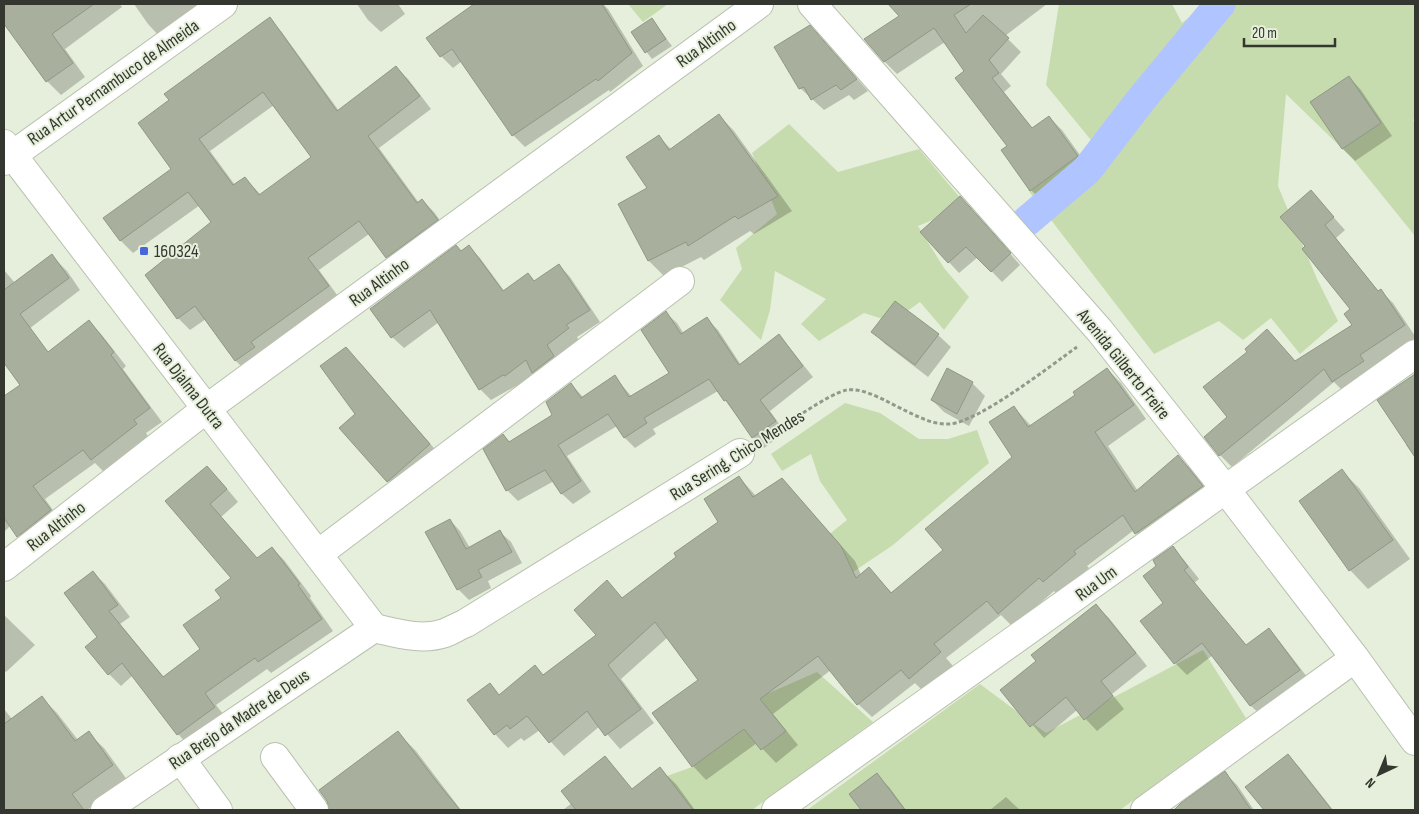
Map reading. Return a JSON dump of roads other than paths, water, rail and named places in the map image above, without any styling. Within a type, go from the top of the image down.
[{"type":"street","name":"Rua Artur Pernambuco de Almeida","points":[[6,153],[223,4]]},
{"type":"street","name":"Rua Altinho","points":[[4,566],[206,409],[760,4]]},
{"type":"street","name":"Avenida Gilberto Freire","points":[[812,4],[1100,332],[1226,490],[1355,658],[1415,741]]},
{"type":"street","name":"Rua Djalma Dutra","points":[[6,153],[374,628]]},
{"type":"street","points":[[318,554],[680,281]]},
{"type":"street","name":"Rua Um","points":[[776,810],[1415,354]]},
{"type":"street","name":"Rua Sering. Chico Mendes","points":[[374,628],[397,633],[428,636],[443,634],[466,623],[740,453]]},
{"type":"street","name":"Rua Brejo da Madre de Deus","points":[[105,810],[374,628]]},
{"type":"street","points":[[1144,810],[1355,658]]},
{"type":"street","points":[[275,757],[314,810]]},
{"type":"street","points":[[180,758],[218,810]]},
{"type":"waterway","points":[[1027,221],[1087,170],[1140,101],[1220,4]]},
{"type":"place","name":"160324","points":[[144,251]]}]
